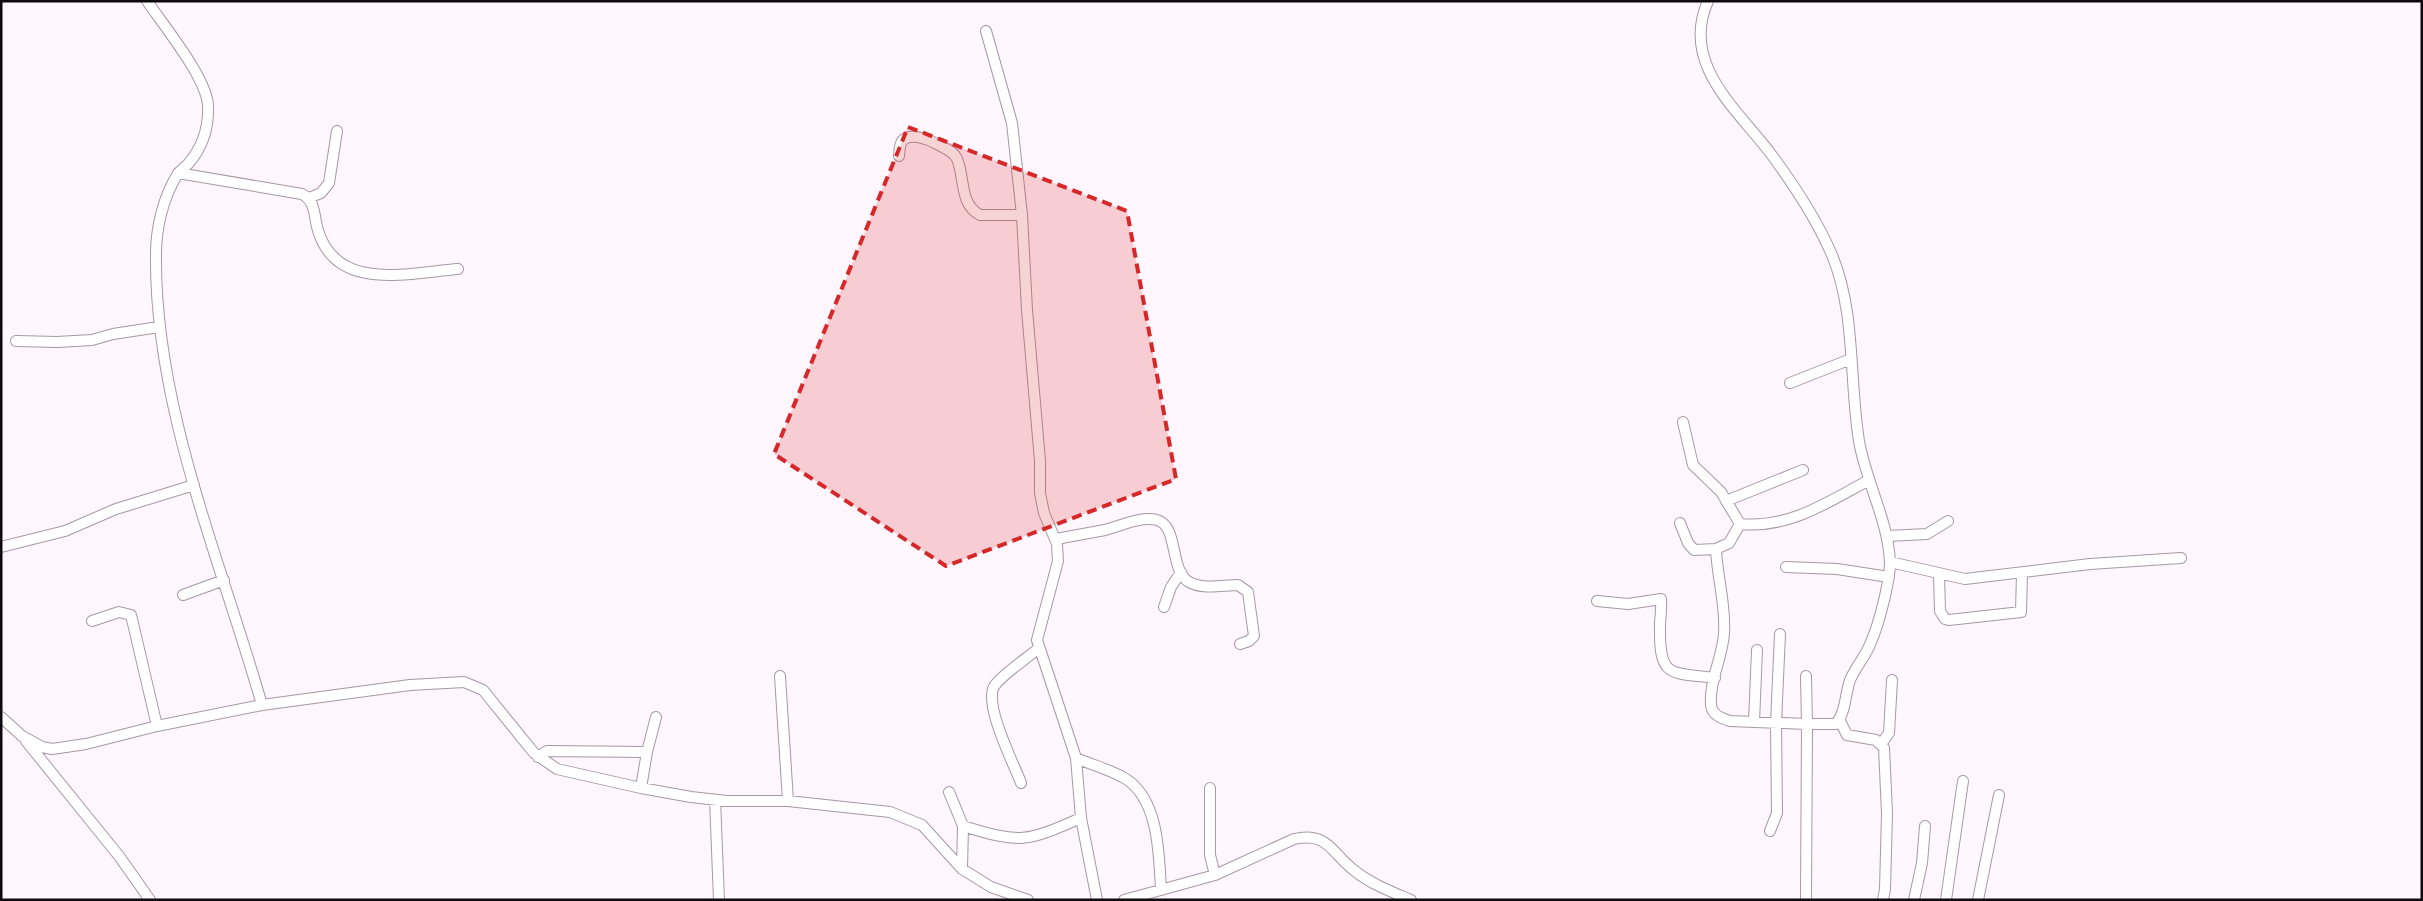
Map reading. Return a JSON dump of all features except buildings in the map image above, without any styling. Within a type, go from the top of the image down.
[{"type":"street","points":[[147,1],[192,67],[207,97],[206,130],[202,144],[187,165],[178,173],[166,199],[156,238],[159,327],[174,406],[194,484],[262,705]]},
{"type":"street","points":[[1708,1],[1701,25],[1701,46],[1704,61],[1722,94],[1770,154],[1820,231],[1832,255],[1848,329],[1860,441],[1869,480],[1887,536],[1890,562],[1889,577],[1872,642],[1850,681],[1836,724],[1725,720],[1713,711],[1711,698],[1724,635],[1724,617],[1716,548]]},
{"type":"street","points":[[986,31],[1012,123],[1022,215],[1028,328],[1040,461],[1040,493],[1045,518],[1056,539],[1058,562],[1039,633],[1039,648],[1076,758],[1082,818],[1098,900]]},
{"type":"street","points":[[309,198],[321,193],[329,183],[337,131]]},
{"type":"street","points":[[899,156],[900,144],[904,139],[924,138],[954,154],[957,159],[965,195],[976,213],[980,215],[1022,215]]},
{"type":"street","points":[[178,173],[302,194],[309,198],[312,204],[323,243],[341,264],[353,270],[374,274],[398,274],[458,269]]},
{"type":"street","points":[[16,340],[56,342],[92,340],[113,334],[159,327]]},
{"type":"street","points":[[1790,383],[1851,359]]},
{"type":"street","points":[[1683,422],[1693,465],[1716,485],[1740,524]]},
{"type":"street","points":[[1726,501],[1803,470]]},
{"type":"street","points":[[1740,524],[1774,524],[1802,515],[1869,480]]},
{"type":"street","points":[[1,548],[65,531],[116,509],[194,484]]},
{"type":"street","points":[[1056,539],[1132,522],[1159,521],[1168,530],[1181,572],[1190,582],[1207,586],[1238,585],[1248,592],[1254,636],[1249,641],[1240,644]]},
{"type":"street","points":[[1887,536],[1927,534],[1948,521]]},
{"type":"street","points":[[1680,523],[1688,543],[1694,550],[1716,548],[1733,539],[1740,524]]},
{"type":"street","points":[[1890,562],[1939,575],[1965,579],[2090,564],[2180,558]]},
{"type":"street","points":[[1786,567],[1838,569],[1889,577]]},
{"type":"street","points":[[1164,607],[1171,587],[1181,572]]},
{"type":"street","points":[[1939,575],[1940,611],[1945,619],[1949,620],[2021,612],[2022,573]]},
{"type":"street","points":[[183,595],[224,580]]},
{"type":"street","points":[[1597,601],[1628,604],[1654,598],[1661,599],[1660,638],[1664,665],[1673,672],[1715,678]]},
{"type":"street","points":[[92,621],[119,612],[131,615],[157,726]]},
{"type":"street","points":[[1770,831],[1777,813],[1776,723],[1780,634]]},
{"type":"street","points":[[1021,783],[992,708],[991,695],[994,686],[1039,648]]},
{"type":"street","points":[[1754,722],[1757,650]]},
{"type":"street","points":[[780,676],[788,802]]},
{"type":"street","points":[[1806,676],[1806,900]]},
{"type":"street","points":[[1882,744],[1889,733],[1892,680]]},
{"type":"street","points":[[22,736],[42,747],[52,749],[86,744],[157,726],[262,705],[410,685],[464,682],[483,690],[492,698],[538,757],[565,772],[642,788],[715,800],[788,802],[890,812],[922,825],[962,869],[991,888],[1028,900]]},
{"type":"street","points":[[1,717],[22,736],[119,856],[150,900]]},
{"type":"street","points":[[642,788],[647,752],[656,717]]},
{"type":"street","points":[[1839,719],[1848,735],[1882,744]]},
{"type":"street","points":[[1882,744],[1884,748],[1887,813],[1885,890],[1883,900]]},
{"type":"street","points":[[538,757],[547,751],[647,752]]},
{"type":"street","points":[[1076,758],[1126,779],[1138,791],[1154,817],[1162,890]]},
{"type":"street","points":[[1946,900],[1963,781]]},
{"type":"street","points":[[1210,788],[1210,855],[1215,875]]},
{"type":"street","points":[[949,792],[963,826],[962,869]]},
{"type":"street","points":[[1978,900],[1999,795]]},
{"type":"street","points":[[715,800],[719,900]]},
{"type":"street","points":[[963,826],[993,836],[1023,839],[1044,834],[1082,818]]},
{"type":"street","points":[[1914,900],[1922,862],[1925,826]]},
{"type":"street","points":[[1124,900],[1215,875],[1294,839],[1306,836],[1324,841],[1354,871],[1368,880],[1411,900]]},
{"type":"highlighted area","points":[[908,127],[1127,211],[1176,479],[946,566],[774,454]]}]
